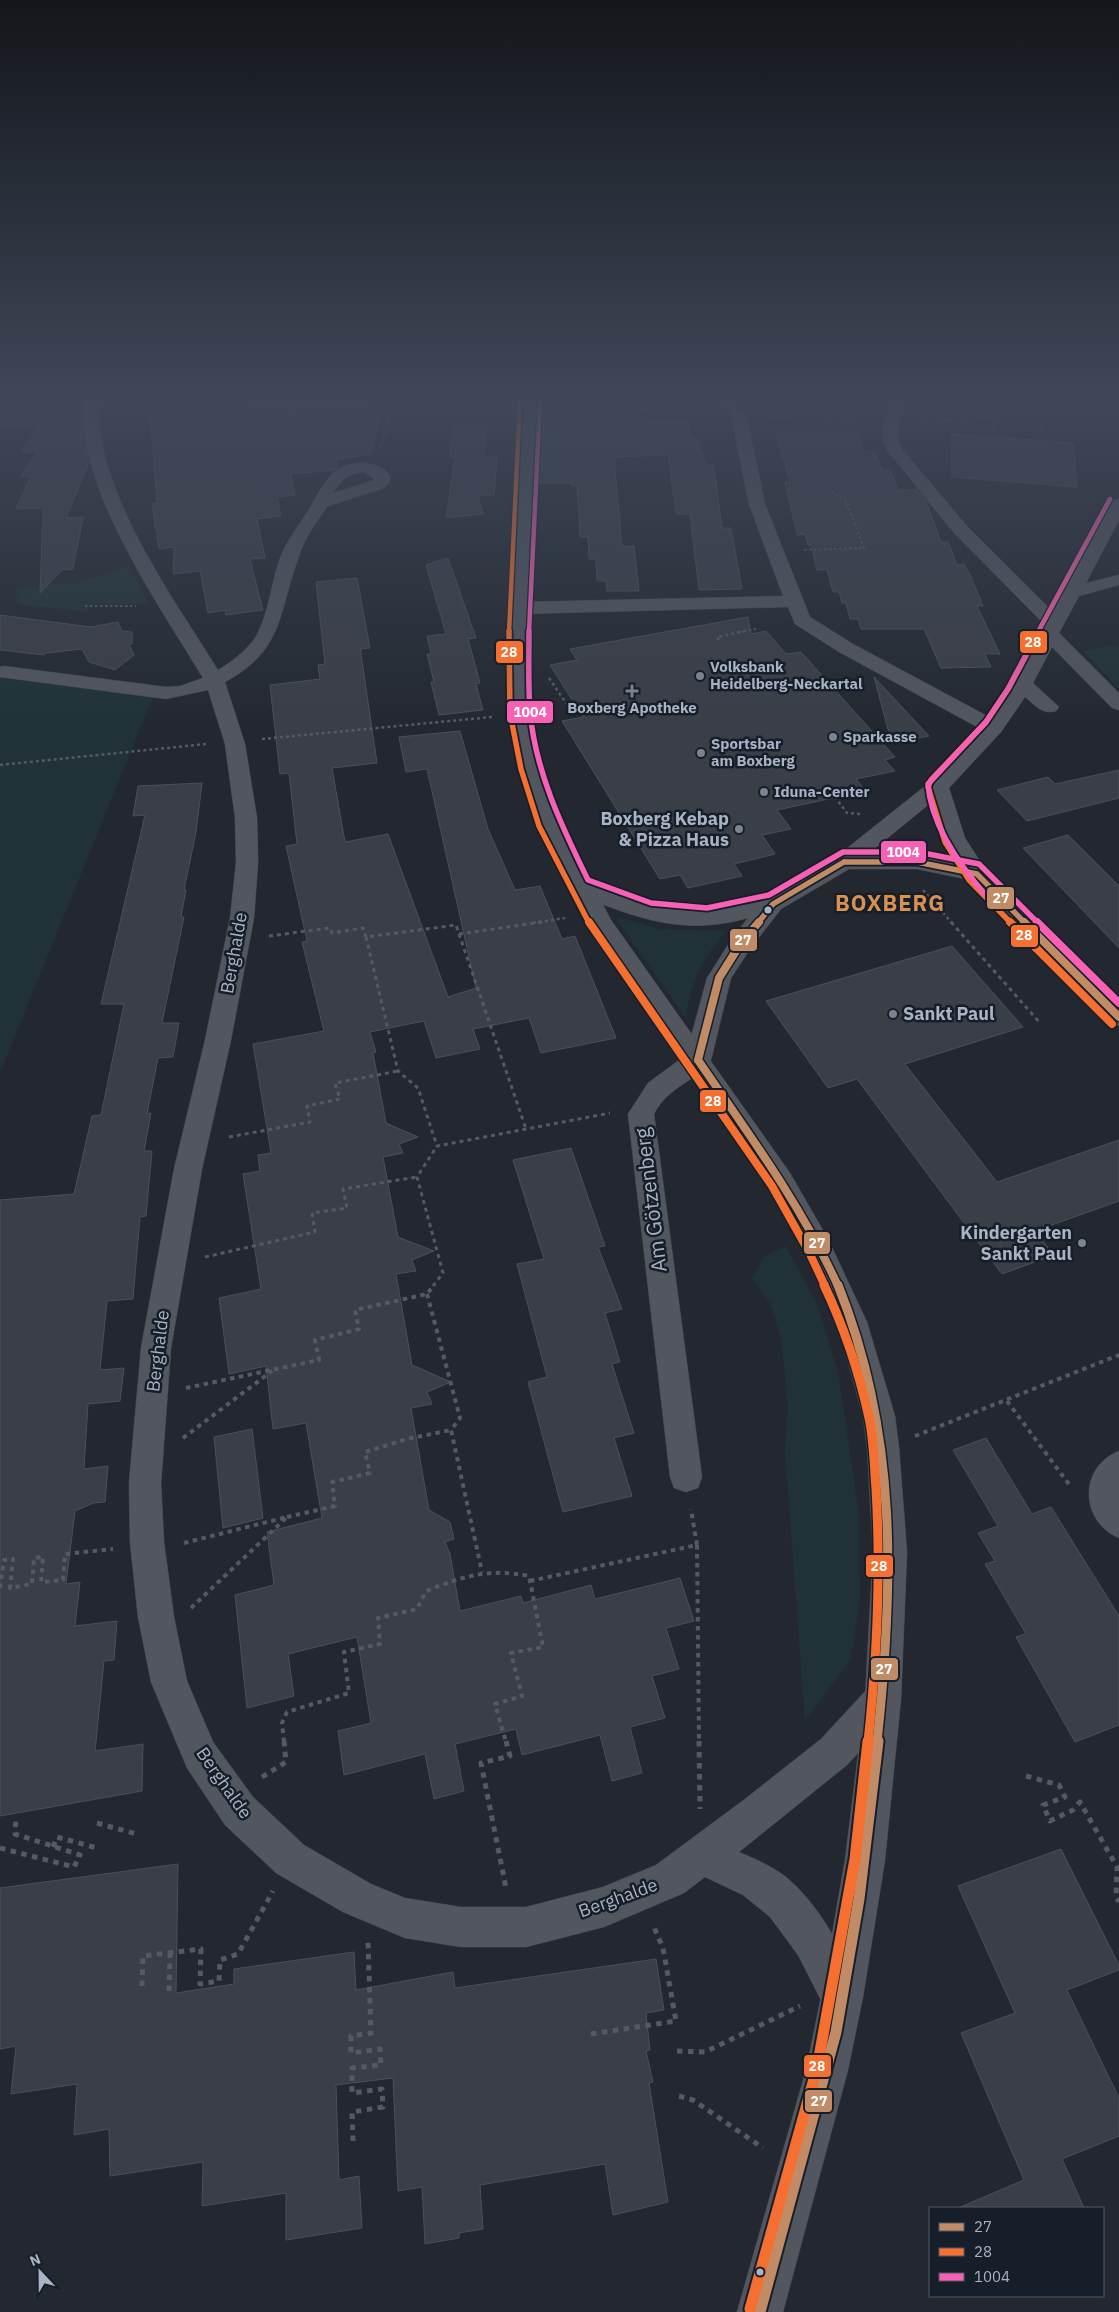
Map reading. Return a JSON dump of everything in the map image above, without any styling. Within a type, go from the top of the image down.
[{"type":"street","name":"Berghalde","points":[[115,508],[126,532],[215,682],[234,742],[246,818],[247,863],[242,918],[218,1040],[194,1143],[156,1348],[145,1483],[148,1548],[160,1637],[169,1682],[200,1755],[239,1811],[290,1860],[367,1902],[405,1918],[461,1926],[526,1926],[604,1907],[670,1879],[759,1813],[827,1758],[883,1699]]},
{"type":"street","points":[[4,672],[166,693],[190,691],[215,682],[256,649],[270,627],[293,548],[318,508]]},
{"type":"street","points":[[524,508],[518,608],[520,713],[531,768],[549,823],[581,888],[625,960],[698,1060],[780,1181],[836,1282],[852,1322],[879,1416],[890,1552],[883,1699],[865,1860],[839,1993],[827,2070],[760,2312]]},
{"type":"street","points":[[759,508],[802,620],[846,648],[994,728]]},
{"type":"street","points":[[944,508],[1114,699]]},
{"type":"street","points":[[581,888],[648,913],[675,917],[708,918],[736,914],[773,904],[844,862],[938,787],[994,728],[1022,684],[1051,627],[1118,508]]},
{"type":"street","points":[[1072,592],[1119,580]]},
{"type":"street","points":[[518,608],[795,601]]},
{"type":"street","points":[[1022,684],[1049,707]]},
{"type":"street","points":[[938,787],[954,838],[977,874],[1119,1017]]},
{"type":"street","points":[[844,862],[917,862],[977,874]]},
{"type":"street","points":[[698,1060],[719,978],[741,943],[773,904]]},
{"type":"street","name":"Am Götzenberg","points":[[686,1477],[641,1114],[648,1099],[664,1083],[698,1060]]},
{"type":"street","points":[[1114,1517],[1104,1497],[1104,1485],[1110,1473],[1119,1466]]},
{"type":"street","points":[[701,1855],[748,1876],[772,1891],[793,1911],[813,1943],[839,1993]]},
{"type":"path","points":[[799,550],[864,548],[849,508]]},
{"type":"path","points":[[85,606],[152,606],[168,603]]},
{"type":"path","points":[[547,675],[572,712],[607,706]]},
{"type":"path","points":[[266,739],[520,713]]},
{"type":"path","points":[[0,765],[234,742]]},
{"type":"path","points":[[835,797],[847,813]]},
{"type":"path","points":[[929,897],[1040,1022]]},
{"type":"path","points":[[459,934],[595,913]]},
{"type":"path","points":[[366,937],[456,925],[526,1129]]},
{"type":"path","points":[[269,936],[330,928],[332,933],[363,928],[398,1071],[418,1088],[437,1146]]},
{"type":"path","points":[[194,1143],[310,1122],[307,1106],[340,1099],[335,1083],[398,1071]]},
{"type":"path","points":[[152,1395],[319,1360],[315,1340],[359,1329],[356,1310],[427,1294],[443,1273],[417,1178],[437,1146],[644,1106]]},
{"type":"path","points":[[171,1265],[315,1232],[312,1214],[347,1208],[343,1189],[417,1178]]},
{"type":"path","points":[[0,1588],[4,1560],[13,1559],[10,1588],[32,1584],[34,1558],[43,1556],[41,1582],[64,1580],[65,1554],[148,1548],[335,1506],[332,1482],[370,1473],[365,1452],[407,1439],[450,1430],[460,1418],[427,1294]]},
{"type":"path","points":[[883,1448],[1119,1356]]},
{"type":"path","points":[[146,1465],[274,1370]]},
{"type":"path","points":[[1007,1401],[1076,1493],[1114,1517]]},
{"type":"path","points":[[450,1430],[482,1572]]},
{"type":"path","points":[[686,1477],[697,1545],[701,1855]]},
{"type":"path","points":[[160,1637],[287,1517]]},
{"type":"path","points":[[530,1581],[697,1545]]},
{"type":"path","points":[[230,1798],[286,1762],[282,1723],[287,1712],[348,1694],[344,1652],[380,1644],[378,1618],[417,1609],[426,1591],[467,1575],[503,1570],[529,1576],[543,1647],[511,1653],[522,1696],[495,1704],[510,1756],[481,1763],[513,1926]]},
{"type":"path","points":[[1026,1776],[1059,1785],[1065,1797],[1042,1805],[1050,1821],[1073,1810],[1080,1802],[1117,1867],[1116,1896],[1119,1902]]},
{"type":"path","points":[[0,1848],[74,1867],[80,1855],[15,1834],[16,1817]]},
{"type":"path","points":[[97,1823],[136,1834]]},
{"type":"path","points":[[53,1847],[57,1837],[97,1848]]},
{"type":"path","points":[[142,1986],[143,1956],[201,1949],[200,1984],[219,1981],[220,1960],[238,1954],[290,1860]]},
{"type":"path","points":[[591,2034],[676,2021],[663,1948],[639,1892]]},
{"type":"path","points":[[353,2141],[352,2112],[383,2107],[382,2089],[352,2093],[352,2068],[381,2065],[380,2049],[351,2053],[351,2036],[371,2033],[367,1902]]},
{"type":"path","points":[[169,1991],[170,1953]]},
{"type":"path","points":[[677,2051],[704,2052],[839,1993]]},
{"type":"path","points":[[679,2096],[694,2100],[799,2172]]},
{"type":"shaded area","points":[[129,566],[149,604],[92,604],[87,612],[17,604],[16,589],[76,583]]},
{"type":"shaded area","points":[[1119,645],[1119,689],[1083,651]]},
{"type":"shaded area","points":[[0,678],[153,697],[0,1073]]},
{"type":"shaded area","points":[[619,918],[662,929],[726,931],[711,950],[699,970],[691,992],[687,1015],[684,1016],[617,920]]},
{"type":"shaded area","points":[[786,1246],[818,1306],[838,1372],[859,1515],[860,1601],[850,1661],[805,1720],[785,1451],[788,1404],[781,1339],[771,1305],[752,1278],[765,1256]]},
{"type":"building","points":[[17,508],[70,508],[66,518],[83,517],[73,569],[62,570],[40,593],[43,508]]},
{"type":"building","points":[[153,508],[279,508],[281,516],[257,519],[265,558],[250,559],[263,610],[226,615],[225,610],[208,613],[200,571],[173,574],[174,547],[159,549]]},
{"type":"building","points":[[447,508],[481,508],[483,514],[446,518]]},
{"type":"building","points":[[578,508],[619,508],[622,546],[634,546],[639,591],[607,591],[606,581],[597,581],[596,559],[589,559],[588,537],[580,537]]},
{"type":"building","points":[[675,508],[719,508],[722,528],[731,528],[742,589],[699,590],[690,514],[676,514]]},
{"type":"building","points":[[791,508],[929,508],[941,542],[948,542],[957,565],[964,564],[971,577],[983,606],[977,606],[1000,654],[985,654],[991,667],[941,668],[924,629],[861,629],[858,619],[850,619],[846,603],[842,603],[839,592],[833,592],[827,570],[817,570],[811,545],[808,545],[805,534],[797,535]]},
{"type":"building","points":[[448,558],[476,638],[468,639],[480,683],[476,684],[483,710],[439,715],[431,682],[434,682],[427,654],[431,654],[427,636],[446,634],[426,565]]},
{"type":"building","points":[[357,578],[370,648],[361,649],[361,654],[377,763],[332,768],[345,842],[388,834],[448,997],[476,988],[427,769],[406,772],[399,737],[460,731],[488,829],[515,890],[540,886],[562,939],[575,936],[616,1038],[541,1053],[529,1018],[473,1029],[480,1049],[436,1058],[424,1021],[370,1032],[376,1052],[373,1053],[386,1123],[418,1137],[399,1144],[403,1153],[383,1157],[398,1237],[434,1251],[412,1260],[416,1271],[396,1274],[412,1365],[451,1382],[427,1392],[432,1404],[411,1408],[429,1510],[450,1522],[454,1539],[445,1542],[450,1554],[460,1611],[521,1596],[523,1603],[591,1585],[595,1599],[680,1578],[694,1621],[666,1628],[679,1669],[652,1676],[665,1718],[630,1727],[642,1773],[612,1781],[600,1735],[522,1755],[516,1729],[455,1744],[464,1791],[434,1799],[425,1754],[344,1775],[338,1731],[371,1723],[357,1637],[288,1654],[294,1696],[247,1708],[235,1595],[274,1585],[267,1532],[322,1518],[306,1423],[273,1429],[266,1366],[229,1374],[219,1298],[261,1289],[243,1174],[260,1171],[258,1155],[271,1153],[253,1044],[324,1031],[302,942],[307,941],[286,846],[297,844],[289,773],[280,774],[270,685],[320,679],[318,665],[325,664],[316,582]]},
{"type":"building","points":[[0,615],[91,627],[118,622],[122,631],[132,632],[132,644],[129,644],[134,655],[115,670],[89,662],[82,649],[46,653],[44,655],[0,650]]},
{"type":"building","points":[[748,617],[751,634],[766,631],[786,654],[801,652],[895,757],[885,760],[895,771],[856,779],[866,791],[777,810],[791,829],[762,835],[775,854],[734,864],[742,876],[688,888],[680,875],[660,879],[562,721],[583,717],[550,665],[577,660],[570,649]]},
{"type":"building","points":[[874,677],[929,736],[892,744]]},
{"type":"building","points":[[1119,770],[1119,798],[1027,821],[997,790],[1048,777],[1055,784]]},
{"type":"building","points":[[202,783],[196,832],[184,890],[186,890],[181,917],[184,917],[162,1023],[179,1023],[173,1057],[158,1058],[147,1114],[151,1113],[144,1151],[152,1151],[146,1216],[140,1217],[133,1299],[107,1301],[100,1370],[124,1368],[120,1401],[88,1404],[84,1469],[108,1466],[105,1502],[93,1503],[75,1511],[66,1584],[80,1582],[75,1626],[117,1621],[114,1660],[104,1661],[95,1751],[143,1744],[142,1791],[0,1816],[0,1200],[74,1194],[92,1116],[101,1115],[124,1004],[101,1004],[145,815],[133,816],[138,786]]},
{"type":"building","points":[[1068,835],[1119,886],[1119,948],[1023,848]]},
{"type":"building","points":[[952,946],[1023,1027],[905,1064],[997,1182],[1119,1140],[1119,1201],[1035,1231],[1054,1255],[1002,1274],[857,1079],[828,1088],[766,1001]]},
{"type":"building","points":[[571,1148],[605,1246],[598,1247],[622,1309],[605,1313],[620,1362],[612,1364],[634,1433],[614,1438],[632,1496],[563,1512],[528,1382],[547,1377],[517,1264],[544,1259],[513,1160]]},
{"type":"building","points":[[252,1429],[263,1518],[223,1528],[214,1437]]},
{"type":"building","points":[[986,1438],[1032,1514],[1051,1507],[1119,1616],[1119,1725],[1075,1742],[1016,1637],[1026,1634],[985,1564],[995,1561],[978,1533],[998,1526],[953,1450]]},
{"type":"building","points":[[1061,1849],[1119,1965],[1119,1970],[1067,1990],[1119,2098],[1119,2136],[1062,2159],[1084,2207],[960,2207],[1024,2180],[961,2033],[1015,2013],[958,1886]]},
{"type":"building","points":[[178,1864],[176,1993],[234,1984],[234,1969],[354,1952],[356,1990],[453,1972],[455,1988],[656,1959],[664,2010],[646,2013],[650,2050],[646,2051],[653,2082],[649,2083],[668,2202],[613,2215],[605,2164],[480,2185],[483,2229],[459,2233],[459,2238],[425,2244],[422,2187],[398,2191],[393,2078],[336,2085],[339,2180],[359,2176],[362,2228],[286,2240],[286,2193],[202,2206],[203,2162],[110,2176],[109,2129],[74,2135],[77,2084],[11,2094],[16,2046],[0,2049],[0,1888]]},
{"type":"transit line","name":"28","points":[[514,508],[509,607],[510,713],[521,769],[539,826],[592,928],[772,1186],[809,1252],[843,1325],[869,1418],[880,1552],[873,1698],[855,1859],[832,1995],[817,2068],[750,2309]]},
{"type":"transit line","name":"1004","points":[[534,508],[529,608],[530,712],[541,764],[558,819],[588,880],[651,903],[707,908],[734,904],[769,895],[843,852],[918,852],[979,864],[1119,1003]]},
{"type":"transit line","name":"28","points":[[1105,508],[1008,689],[986,722],[931,780],[928,787],[945,842],[969,880],[1112,1024]]},
{"type":"transit line","name":"1004","points":[[990,900],[972,880],[950,847],[939,824],[929,794],[928,784],[986,722],[1008,689],[1105,508]]},
{"type":"transit line","name":"27","points":[[844,862],[917,862],[977,874],[1119,1017]]},
{"type":"transit line","name":"27","points":[[698,1060],[719,978],[741,943],[773,904],[844,862]]},
{"type":"transit line","name":"27","points":[[698,1060],[803,1218],[838,1286],[852,1321],[868,1375],[880,1429],[889,1541],[889,1597],[881,1709],[854,1932],[836,2032],[827,2069],[760,2312]]},
{"type":"place","name":"Volksbank Heidelberg-Neckartal","points":[[700,676]]},
{"type":"place","name":"Boxberg Apotheke","points":[[632,691]]},
{"type":"place","name":"Sparkasse","points":[[833,737]]},
{"type":"place","name":"Sportsbar am Boxberg","points":[[701,753]]},
{"type":"place","name":"Iduna-Center","points":[[764,792]]},
{"type":"place","name":"Boxberg Kebap & Pizza Haus","points":[[739,829]]},
{"type":"place","name":"Sankt Paul","points":[[893,1014]]},
{"type":"place","name":"Kindergarten Sankt Paul","points":[[1082,1243]]},
{"type":"district","name":"BOXBERG","points":[[890,903]]}]
